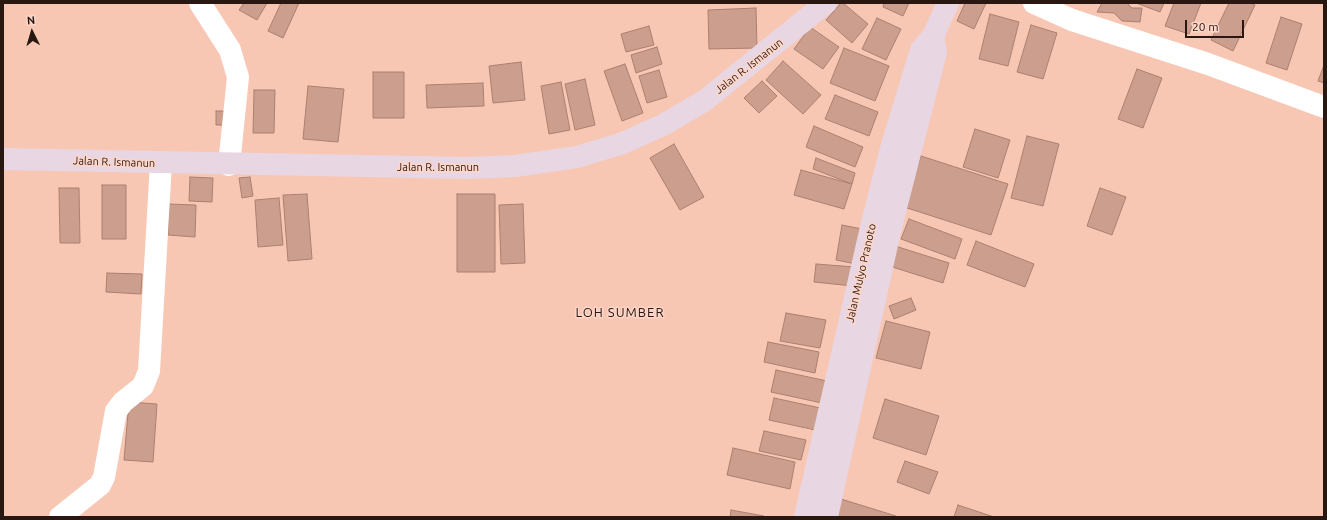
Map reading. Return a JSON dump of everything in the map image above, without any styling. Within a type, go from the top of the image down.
[{"type":"street","points":[[200,3],[230,50],[238,77],[229,165]]},
{"type":"street","name":"Jalan R. Ismanun","points":[[3,159],[229,165],[469,168],[515,166],[577,157],[630,140],[663,126],[704,101],[826,3]]},
{"type":"street","name":"Jalan Mulyo Pranoto","points":[[805,517],[872,223],[892,145],[921,50],[933,36],[948,3]]},
{"type":"street","points":[[1034,3],[1072,20],[1208,64],[1324,107]]},
{"type":"street","name":"Jalan Mulyo Pranoto","points":[[827,517],[890,231],[936,52],[933,36]]},
{"type":"street","points":[[60,517],[100,485],[104,477],[116,411],[122,402],[143,386],[149,371],[161,163]]},
{"type":"building","points":[[244,3],[267,3],[257,20],[239,10]]},
{"type":"building","points":[[281,3],[299,3],[283,38],[268,31]]},
{"type":"building","points":[[841,3],[843,3],[868,24],[852,43],[826,20]]},
{"type":"building","points":[[884,3],[909,3],[903,16],[883,7]]},
{"type":"building","points":[[965,3],[986,3],[974,29],[957,21]]},
{"type":"building","points":[[1102,3],[1127,3],[1132,8],[1142,8],[1140,22],[1122,21],[1114,13],[1097,12]]},
{"type":"building","points":[[1136,3],[1164,3],[1160,12]]},
{"type":"building","points":[[1174,3],[1201,3],[1189,34],[1165,26]]},
{"type":"building","points":[[1229,3],[1250,3],[1255,5],[1233,51],[1211,40]]},
{"type":"building","points":[[756,8],[757,48],[709,49],[708,10]]},
{"type":"building","points":[[990,14],[1019,22],[1008,66],[979,59]]},
{"type":"building","points":[[1281,17],[1302,24],[1287,70],[1266,63]]},
{"type":"building","points":[[877,18],[901,29],[886,60],[862,49]]},
{"type":"building","points":[[1031,25],[1057,33],[1043,79],[1017,72]]},
{"type":"building","points":[[649,26],[654,45],[626,52],[621,34]]},
{"type":"building","points":[[810,27],[839,47],[823,69],[794,49]]},
{"type":"building","points":[[657,47],[662,64],[636,73],[631,55]]},
{"type":"building","points":[[844,48],[889,66],[875,101],[830,83]]},
{"type":"building","points":[[783,61],[821,95],[803,114],[766,80]]},
{"type":"building","points":[[521,62],[525,100],[493,103],[489,66]]},
{"type":"building","points":[[625,64],[643,113],[622,121],[604,71]]},
{"type":"building","points":[[1324,65],[1324,83],[1318,81]]},
{"type":"building","points":[[1137,69],[1162,78],[1143,128],[1118,119]]},
{"type":"building","points":[[659,70],[667,97],[647,103],[639,76]]},
{"type":"building","points":[[373,72],[404,72],[404,118],[373,118]]},
{"type":"building","points":[[585,79],[595,125],[575,130],[565,84]]},
{"type":"building","points":[[762,81],[777,96],[759,113],[744,98]]},
{"type":"building","points":[[561,82],[570,130],[549,134],[541,86]]},
{"type":"building","points":[[483,83],[484,106],[427,108],[426,85]]},
{"type":"building","points":[[308,86],[344,89],[338,142],[303,139]]},
{"type":"building","points":[[254,90],[275,90],[274,133],[253,133]]},
{"type":"building","points":[[835,95],[878,112],[869,136],[825,119]]},
{"type":"building","points":[[216,111],[229,111],[228,125],[216,125]]},
{"type":"building","points":[[814,126],[863,147],[855,167],[806,147]]},
{"type":"building","points":[[975,129],[1010,140],[998,178],[963,167]]},
{"type":"building","points":[[1027,136],[1059,144],[1043,206],[1011,198]]},
{"type":"building","points":[[674,144],[704,197],[680,210],[650,158]]},
{"type":"building","points":[[921,156],[1008,184],[991,235],[904,207]]},
{"type":"building","points":[[816,158],[855,173],[852,184],[813,169]]},
{"type":"building","points":[[801,170],[852,184],[844,209],[794,195]]},
{"type":"building","points":[[190,177],[213,178],[212,202],[189,201]]},
{"type":"building","points":[[250,177],[253,196],[242,198],[239,178]]},
{"type":"building","points":[[102,185],[126,185],[126,239],[102,239]]},
{"type":"building","points":[[59,188],[79,188],[80,243],[60,243]]},
{"type":"building","points":[[1100,188],[1126,197],[1112,235],[1087,226]]},
{"type":"building","points":[[307,194],[312,259],[288,261],[283,195]]},
{"type":"building","points":[[457,194],[495,194],[495,272],[457,272]]},
{"type":"building","points":[[279,198],[283,245],[258,247],[255,200]]},
{"type":"building","points":[[169,204],[196,205],[195,237],[168,235]]},
{"type":"building","points":[[523,204],[525,263],[501,264],[499,205]]},
{"type":"building","points":[[909,219],[962,239],[955,259],[901,239]]},
{"type":"building","points":[[842,225],[862,229],[856,264],[836,260]]},
{"type":"building","points":[[976,241],[1034,264],[1025,287],[967,265]]},
{"type":"building","points":[[892,245],[949,263],[943,283],[886,265]]},
{"type":"building","points":[[816,264],[855,267],[853,286],[814,282]]},
{"type":"building","points":[[107,273],[142,274],[141,294],[106,292]]},
{"type":"building","points":[[911,298],[916,310],[894,319],[889,306]]},
{"type":"building","points":[[786,313],[826,320],[820,348],[780,341]]},
{"type":"building","points":[[886,321],[930,332],[921,369],[876,358]]},
{"type":"building","points":[[768,342],[819,352],[815,373],[764,362]]},
{"type":"building","points":[[776,370],[827,381],[822,403],[771,392]]},
{"type":"building","points":[[774,398],[825,409],[820,431],[769,420]]},
{"type":"building","points":[[885,399],[939,416],[926,455],[873,438]]},
{"type":"building","points":[[129,402],[157,404],[153,462],[124,460]]},
{"type":"building","points":[[764,431],[806,440],[801,460],[759,451]]},
{"type":"building","points":[[733,448],[795,462],[790,489],[727,475]]},
{"type":"building","points":[[905,461],[938,472],[929,494],[897,482]]},
{"type":"building","points":[[841,499],[896,516],[896,517],[835,517]]},
{"type":"building","points":[[958,505],[994,517],[954,517]]},
{"type":"building","points":[[731,510],[764,516],[764,517],[730,517]]},
{"type":"district","name":"LOH SUMBER","points":[[620,313]]}]
